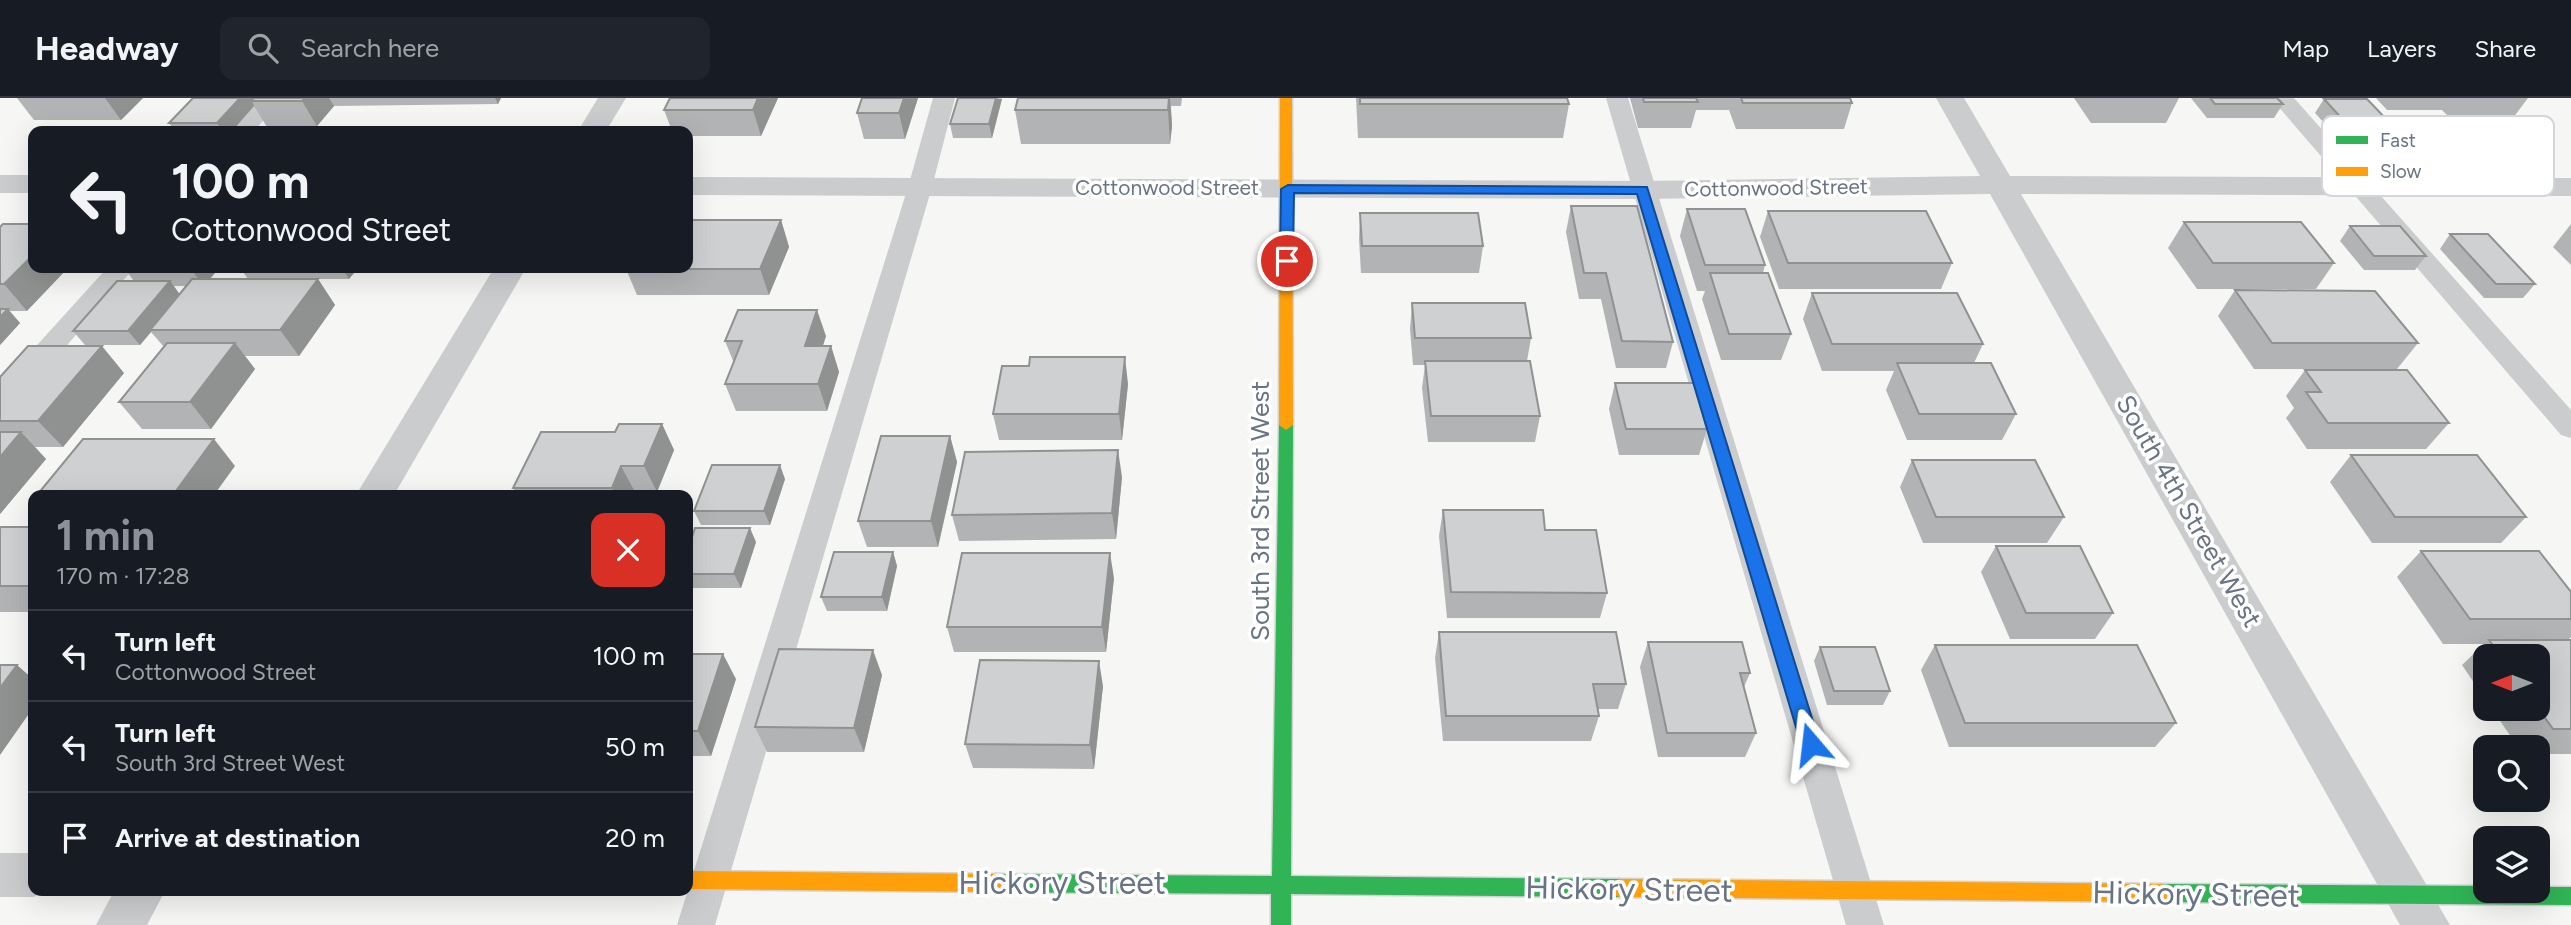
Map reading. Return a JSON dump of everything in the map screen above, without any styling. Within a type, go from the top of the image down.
[{"type":"street","points":[[595,126],[612,98]]},
{"type":"street","name":"South 3rd Street West","points":[[1281,925],[1288,189],[1286,98]]},
{"type":"street","name":"South 4th Street West","points":[[1950,98],[2417,910]]},
{"type":"street","points":[[0,184],[28,184]]},
{"type":"street","name":"Cottonwood Street","points":[[693,186],[1643,190],[2001,185],[2322,188]]},
{"type":"street","points":[[378,490],[507,273]]},
{"type":"street","points":[[0,875],[28,875]]},
{"type":"street","name":"Hickory Street","points":[[699,881],[1855,891],[2417,910],[2571,896]]},
{"type":"street","points":[[120,925],[138,896]]},
{"type":"lane","points":[[247,126],[272,98]]},
{"type":"lane","points":[[696,925],[699,881],[920,187],[944,98]]},
{"type":"lane","points":[[1617,98],[1865,925]]},
{"type":"lane","points":[[2282,98],[2322,144]]},
{"type":"lane","points":[[2367,196],[2571,428]]},
{"type":"lane","points":[[0,404],[117,273]]},
{"type":"building","points":[[193,98],[240,98],[217,123],[169,123]]},
{"type":"building","points":[[254,98],[305,98],[302,101],[252,101]]},
{"type":"building","points":[[670,98],[758,98],[753,110],[664,110]]},
{"type":"building","points":[[862,98],[904,98],[899,113],[857,113]]},
{"type":"building","points":[[958,98],[996,98],[989,124],[950,124]]},
{"type":"building","points":[[1018,98],[1169,98],[1168,110],[1015,110]]},
{"type":"building","points":[[1360,98],[1567,98],[1569,104],[1360,104]]},
{"type":"building","points":[[1643,98],[1696,98],[1698,102],[1644,102]]},
{"type":"building","points":[[1741,98],[1850,98],[1852,103],[1743,103]]},
{"type":"building","points":[[2210,98],[2277,98],[2283,104],[2215,104]]},
{"type":"building","points":[[2324,99],[2367,99],[2383,116],[2340,116]]},
{"type":"building","points":[[1571,206],[1637,206],[1673,342],[1622,341],[1606,273],[1584,273]]},
{"type":"building","points":[[1687,209],[1745,209],[1765,265],[1705,265]]},
{"type":"building","points":[[1768,211],[1926,211],[1952,263],[1788,263]]},
{"type":"building","points":[[1360,213],[1478,213],[1483,246],[1362,246]]},
{"type":"building","points":[[693,220],[781,220],[760,269],[693,269]]},
{"type":"building","points":[[2184,222],[2301,222],[2334,263],[2213,263]]},
{"type":"building","points":[[3,224],[28,224],[28,260],[4,284],[0,284],[0,227]]},
{"type":"building","points":[[2350,226],[2400,226],[2426,256],[2374,256]]},
{"type":"building","points":[[2450,234],[2488,234],[2535,284],[2496,284]]},
{"type":"building","points":[[1710,273],[1768,273],[1791,334],[1729,334]]},
{"type":"building","points":[[192,279],[318,279],[280,330],[150,330]]},
{"type":"building","points":[[117,281],[170,281],[128,331],[73,331]]},
{"type":"building","points":[[2235,290],[2375,291],[2418,343],[2272,343]]},
{"type":"building","points":[[1812,293],[1957,293],[1983,344],[1832,344]]},
{"type":"building","points":[[1412,303],[1525,303],[1531,338],[1415,338]]},
{"type":"building","points":[[0,309],[8,309],[0,317]]},
{"type":"building","points":[[738,310],[817,310],[805,346],[831,346],[818,384],[725,384],[742,341],[725,341]]},
{"type":"building","points":[[167,343],[235,343],[190,402],[119,402]]},
{"type":"building","points":[[28,346],[102,346],[38,421],[0,421],[0,377]]},
{"type":"building","points":[[1030,357],[1125,357],[1119,414],[993,414],[1002,366],[1029,366]]},
{"type":"building","points":[[1425,361],[1530,361],[1540,416],[1431,416]]},
{"type":"building","points":[[1897,363],[1991,363],[2016,414],[1919,414]]},
{"type":"building","points":[[2305,370],[2407,370],[2449,423],[2328,423],[2306,392],[2321,392]]},
{"type":"building","points":[[1615,383],[1694,383],[1707,429],[1626,429]]},
{"type":"building","points":[[619,424],[662,424],[644,466],[621,466],[612,488],[513,488],[541,432],[615,432]]},
{"type":"building","points":[[0,432],[21,432],[0,457]]},
{"type":"building","points":[[881,436],[950,436],[931,521],[858,521]]},
{"type":"building","points":[[83,439],[214,439],[177,490],[41,490]]},
{"type":"building","points":[[1118,450],[1112,513],[952,515],[965,452]]},
{"type":"building","points":[[2351,455],[2477,455],[2526,517],[2395,517]]},
{"type":"building","points":[[1912,460],[2035,460],[2064,517],[1936,517]]},
{"type":"building","points":[[712,465],[780,465],[764,511],[694,511]]},
{"type":"building","points":[[1443,510],[1543,510],[1545,530],[1596,530],[1607,593],[1451,592]]},
{"type":"building","points":[[28,527],[28,586],[0,586],[0,528]]},
{"type":"building","points":[[695,528],[750,528],[734,574],[693,574]]},
{"type":"building","points":[[1996,546],[2080,546],[2113,613],[2026,613]]},
{"type":"building","points":[[2421,551],[2539,551],[2571,592],[2571,619],[2470,619]]},
{"type":"building","points":[[834,552],[893,552],[882,597],[821,597]]},
{"type":"building","points":[[962,553],[1110,553],[1102,627],[947,627]]},
{"type":"building","points":[[1439,632],[1616,632],[1626,684],[1593,684],[1599,716],[1446,716]]},
{"type":"building","points":[[2489,640],[2571,640],[2571,729],[2553,729],[2547,721],[2550,721],[2550,644],[2492,644]]},
{"type":"building","points":[[1648,642],[1742,642],[1750,673],[1740,673],[1756,733],[1667,733]]},
{"type":"building","points":[[1935,645],[2137,645],[2176,723],[1965,723]]},
{"type":"building","points":[[1820,647],[1875,647],[1890,691],[1834,691]]},
{"type":"building","points":[[779,649],[873,650],[854,728],[755,727]]},
{"type":"building","points":[[693,654],[723,654],[698,731],[693,731]]},
{"type":"building","points":[[980,660],[1099,661],[1090,745],[965,744]]},
{"type":"building","points":[[0,665],[17,665],[0,688]]},
{"type":"traffic: fast","points":[[1281,925],[1286,425]]},
{"type":"traffic: fast","points":[[998,883],[1619,888]]},
{"type":"traffic: fast","points":[[2161,893],[2571,896]]},
{"type":"traffic: slow","points":[[1286,98],[1286,425]]},
{"type":"traffic: slow","points":[[693,880],[998,883]]},
{"type":"traffic: slow","points":[[1619,888],[2161,893]]},
{"type":"route","points":[[1287,261],[1288,189],[1643,190],[1811,744]]}]
